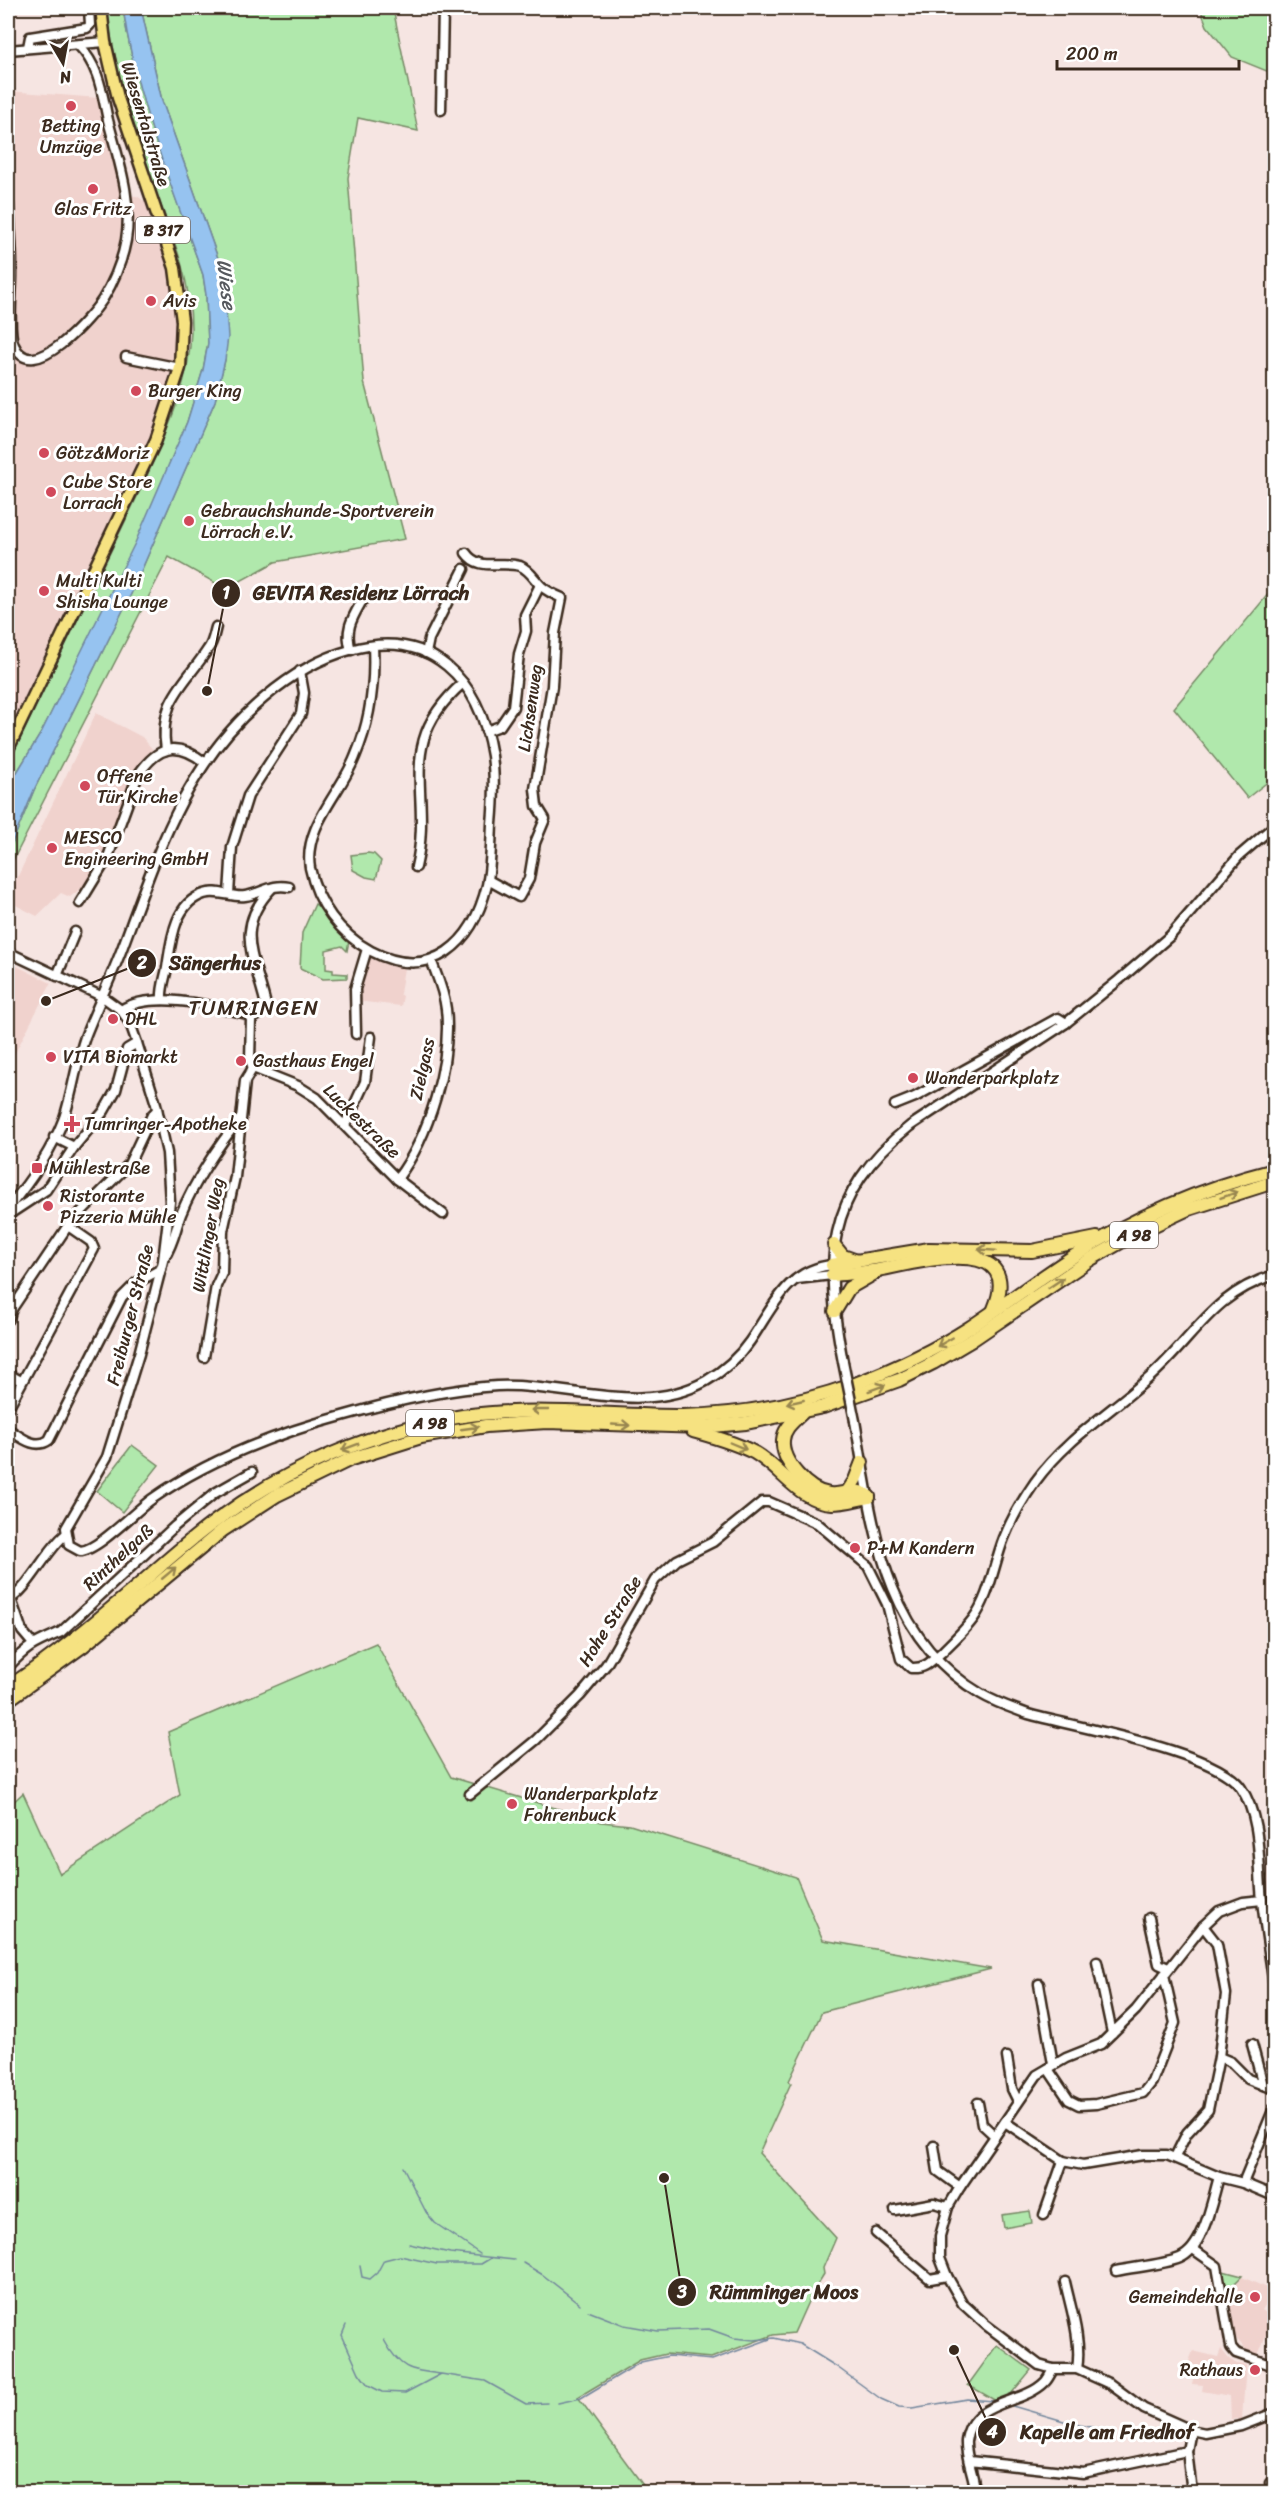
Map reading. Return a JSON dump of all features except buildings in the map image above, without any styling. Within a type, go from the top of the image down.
[{"type":"highway","name":"A 98","points":[[8,1687],[71,1642],[179,1550],[325,1457],[371,1439],[417,1425],[460,1417],[538,1410],[681,1416],[774,1407],[804,1400],[895,1368],[966,1330],[1075,1255],[1107,1236],[1181,1200],[1235,1180],[1275,1170]]},
{"type":"highway","name":"A 98","points":[[274,1489],[397,1443],[454,1430],[547,1422],[683,1427],[746,1423],[802,1413],[899,1380],[933,1363],[972,1340],[1091,1259],[1135,1234],[1186,1210],[1275,1182]]},
{"type":"highway","points":[[832,1270],[858,1262],[929,1249],[1032,1251],[1107,1236]]},
{"type":"highway","points":[[834,1245],[843,1256],[858,1262]]},
{"type":"highway","points":[[832,1270],[881,1270],[930,1259],[951,1258],[986,1262],[1001,1278],[1001,1294],[994,1311]]},
{"type":"highway","points":[[834,1311],[849,1288],[881,1270]]},
{"type":"highway","points":[[802,1413],[785,1432],[783,1447],[787,1459],[808,1484],[819,1491],[829,1494],[860,1491],[869,1497]]},
{"type":"highway","points":[[683,1427],[738,1445],[757,1454],[800,1491],[818,1500],[834,1503],[869,1497]]},
{"type":"highway","points":[[848,1491],[862,1462]]},
{"type":"highway","name":"A 98","points":[[8,1700],[83,1646],[258,1499]]},
{"type":"main road","name":"Wiesentalstraße","points":[[8,749],[156,440],[180,368],[182,321],[176,268],[128,133],[105,42],[101,8]]},
{"type":"street","points":[[28,47],[30,37],[87,28],[90,25],[89,8]]},
{"type":"street","points":[[441,110],[442,8]]},
{"type":"street","points":[[8,50],[28,47],[79,46],[105,42]]},
{"type":"street","points":[[8,196],[13,342],[16,349],[24,356],[33,359],[42,357],[65,341],[101,301],[121,265],[126,240],[129,214],[127,199],[101,90],[92,60],[79,46]]},
{"type":"street","points":[[126,357],[180,368]]},
{"type":"street","points":[[466,554],[472,560],[490,566],[521,567],[530,572],[540,585],[525,615],[526,631],[517,661],[513,707],[500,726],[486,731]]},
{"type":"street","points":[[426,653],[429,639],[464,569]]},
{"type":"street","name":"Lichsenweg","points":[[488,880],[519,897],[529,879],[535,843],[545,819],[537,806],[535,789],[552,686],[555,633],[562,598],[540,585]]},
{"type":"street","points":[[351,650],[347,635],[348,628],[363,599]]},
{"type":"street","points":[[166,750],[164,726],[170,704],[185,678],[210,648],[216,627]]},
{"type":"street","points":[[8,1208],[38,1168],[64,1117],[86,1035],[103,997],[167,829],[204,762],[250,710],[292,675],[351,650],[373,646],[405,646],[426,653],[447,666],[475,698],[486,731],[494,780],[488,880],[477,917],[470,930],[447,952],[431,960],[408,962],[384,957],[367,949],[342,928],[324,905],[311,869],[309,848],[311,837],[345,779],[362,739],[374,682],[373,646]]},
{"type":"street","points":[[230,894],[232,847],[248,796],[301,714],[304,693],[300,671]]},
{"type":"street","points":[[416,867],[420,848],[420,750],[425,730],[448,696],[463,683]]},
{"type":"street","points":[[80,903],[108,857],[138,775],[158,752],[188,751],[204,762]]},
{"type":"street","points":[[1275,826],[1239,856],[1170,936],[1066,1023],[910,1126],[892,1141],[863,1172],[854,1187],[839,1223],[832,1270],[834,1311],[869,1497],[886,1573],[895,1597],[911,1627],[936,1657],[958,1678],[984,1696],[1028,1714],[1197,1760],[1227,1774],[1236,1781],[1246,1797],[1257,1839],[1262,1900],[1275,1986]]},
{"type":"street","points":[[162,1000],[161,989],[169,947],[182,911],[196,897],[206,893],[244,896],[275,886],[289,887]]},
{"type":"street","points":[[252,916],[260,901],[275,886]]},
{"type":"street","points":[[244,896],[251,903],[249,940],[267,1010],[251,1019]]},
{"type":"street","points":[[57,976],[75,932]]},
{"type":"street","points":[[356,1035],[355,989],[367,949]]},
{"type":"street","name":"Freiburger Straße","points":[[8,952],[103,997],[121,1010],[130,1023],[134,1044],[158,1110],[167,1153],[170,1202],[161,1265],[139,1354],[110,1449],[96,1479],[68,1523],[65,1535],[57,1541],[9,1600]]},
{"type":"street","name":"Zielgass","points":[[397,1179],[410,1162],[427,1119],[446,1051],[446,1009],[443,991],[431,960]]},
{"type":"street","points":[[121,1010],[136,1002],[162,1000],[247,1014],[251,1019],[250,1060],[253,1068]]},
{"type":"street","points":[[895,1105],[915,1097],[1058,1018],[1066,1023]]},
{"type":"street","points":[[345,1125],[365,1082],[371,1037]]},
{"type":"street","points":[[8,1215],[46,1190],[74,1147],[94,1125],[112,1098],[127,1049],[134,1044]]},
{"type":"street","name":"Luckestraße","points":[[253,1068],[298,1086],[317,1098],[397,1179],[443,1214]]},
{"type":"street","name":"Wittlinger Weg","points":[[204,1357],[216,1286],[222,1273],[221,1245],[235,1177],[245,1081],[253,1068]]},
{"type":"street","points":[[8,1319],[12,1309],[68,1226],[121,1175],[135,1152],[152,1115],[158,1110]]},
{"type":"street","points":[[8,1429],[34,1444],[40,1445],[49,1440],[122,1297],[135,1282],[161,1265],[172,1246],[186,1203],[225,1138],[240,1119]]},
{"type":"street","points":[[54,1137],[74,1147]]},
{"type":"street","points":[[8,1408],[94,1249],[91,1242],[68,1226]]},
{"type":"street","points":[[65,1535],[74,1548],[86,1551],[98,1544],[151,1499],[200,1470],[263,1440],[344,1415],[423,1397],[498,1386],[523,1386],[631,1397],[661,1396],[685,1391],[709,1379],[738,1356],[782,1292],[795,1279],[817,1267],[832,1270]]},
{"type":"street","points":[[936,1657],[974,1618],[981,1606],[1005,1536],[1017,1510],[1036,1481],[1057,1456],[1078,1435],[1151,1376],[1212,1310],[1236,1291],[1254,1281],[1275,1275]]},
{"type":"street","points":[[8,1374],[21,1381]]},
{"type":"street","name":"Rinthelgaß","points":[[8,1667],[33,1644],[61,1632],[175,1526],[215,1493],[252,1472]]},
{"type":"street","name":"Hohe Straße","points":[[470,1794],[545,1732],[586,1689],[606,1665],[655,1580],[677,1560],[713,1542],[762,1502],[768,1502],[817,1523],[868,1566],[886,1604],[898,1652],[905,1665],[911,1668],[924,1667],[936,1657]]},
{"type":"street","points":[[9,1600],[22,1631],[33,1644]]},
{"type":"street","points":[[1262,1900],[1229,1906],[1219,1911],[1203,1926],[1136,2010],[1101,2044],[1037,2075],[948,2207],[940,2236],[940,2258],[946,2276],[963,2304],[986,2325],[1040,2365],[1053,2369],[1077,2368],[1110,2384],[1144,2409],[1191,2430],[1205,2433],[1241,2426],[1275,2413]]},
{"type":"street","points":[[1039,1984],[1051,2067],[1069,2100],[1079,2105],[1143,2093],[1152,2082],[1175,2023],[1166,1971],[1159,1964],[1149,1918]]},
{"type":"street","points":[[1175,2157],[1187,2133],[1208,2110],[1219,2058],[1226,1994],[1217,1944],[1203,1926]]},
{"type":"street","points":[[1097,1962],[1112,2033]]},
{"type":"street","points":[[1252,2044],[1263,2085]]},
{"type":"street","points":[[1007,2057],[1012,2089],[1018,2101]]},
{"type":"street","points":[[1219,2058],[1231,2062],[1248,2079],[1275,2089]]},
{"type":"street","points":[[978,2103],[982,2124],[995,2136]]},
{"type":"street","points":[[1243,2183],[1275,2108]]},
{"type":"street","points":[[1005,2122],[1063,2161],[1083,2165],[1143,2156],[1167,2155],[1219,2177],[1243,2183],[1275,2196]]},
{"type":"street","points":[[934,2146],[938,2170],[960,2187]]},
{"type":"street","points":[[1044,2215],[1063,2161]]},
{"type":"street","points":[[1116,2271],[1179,2258],[1193,2249],[1199,2239],[1219,2177]]},
{"type":"street","points":[[895,2210],[934,2203],[948,2207]]},
{"type":"street","points":[[876,2233],[930,2279],[946,2276]]},
{"type":"street","points":[[1193,2249],[1217,2266],[1231,2347],[1236,2353],[1275,2366]]},
{"type":"street","points":[[1065,2282],[1076,2334],[1079,2359],[1077,2368]]},
{"type":"street","points":[[974,2483],[966,2442],[974,2419],[1046,2381],[1053,2369]]},
{"type":"street","points":[[1191,2430],[1187,2451],[1192,2493]]},
{"type":"street","points":[[969,2461],[1083,2473],[1187,2451]]},
{"type":"shaded area","points":[[8,91],[99,98],[123,195],[137,196],[147,203],[168,266],[176,314],[175,356],[156,428],[21,713],[8,735]]},
{"type":"shaded area","points":[[96,713],[142,737],[154,751],[143,761],[133,777],[88,883],[70,897],[61,893],[37,916],[8,901],[8,897]]},
{"type":"shaded area","points":[[368,957],[391,966],[404,968],[400,994],[403,996],[401,1006],[356,1001]]},
{"type":"shaded area","points":[[15,965],[51,983],[12,1059],[8,1057],[8,981]]},
{"type":"shaded area","points":[[1242,2277],[1274,2291],[1262,2310],[1273,2318],[1258,2355],[1248,2352],[1235,2337],[1231,2339],[1224,2300]]},
{"type":"shaded area","points":[[1221,2349],[1229,2359],[1237,2364],[1246,2365],[1242,2419],[1231,2419],[1230,2396],[1202,2391],[1203,2385],[1192,2384],[1193,2379],[1184,2374],[1193,2351],[1218,2357]]},
{"type":"green space","points":[[106,8],[123,8],[146,109],[167,176],[203,275],[208,343],[203,370],[187,422],[136,543],[41,733],[8,787],[8,764],[146,478],[176,407],[190,350],[190,309],[182,267],[127,108]]},
{"type":"green space","points":[[141,8],[393,8],[418,131],[358,118],[348,178],[364,382],[405,539],[275,562],[226,589],[169,557],[8,870],[8,853],[34,790],[132,592],[215,401],[225,360],[225,294],[220,264],[162,101]]},
{"type":"green space","points":[[1200,8],[1274,8],[1274,74],[1232,57],[1207,26]]},
{"type":"green space","points":[[1274,587],[1274,777],[1247,798],[1174,708]]},
{"type":"green space","points":[[374,854],[381,861],[376,879],[353,870],[351,855]]},
{"type":"green space","points":[[315,904],[324,911],[349,941],[347,951],[342,946],[326,950],[326,969],[333,970],[333,973],[347,974],[347,978],[323,979],[300,968],[302,933]]},
{"type":"green space","points":[[132,1445],[159,1465],[122,1512],[97,1491]]},
{"type":"green space","points":[[376,1643],[451,1777],[602,1822],[630,1825],[796,1877],[823,1940],[991,1969],[822,2012],[789,2081],[791,2083],[759,2153],[836,2238],[823,2268],[824,2274],[811,2295],[794,2333],[773,2335],[711,2358],[666,2354],[640,2360],[578,2397],[648,2492],[8,2492],[8,1807],[23,1793],[60,1874],[180,1795],[168,1732]]},
{"type":"green space","points":[[1030,2211],[1032,2223],[1004,2228],[1002,2215]]},
{"type":"green space","points":[[1223,2271],[1242,2276],[1231,2287],[1224,2290]]},
{"type":"green space","points":[[997,2345],[1031,2370],[1011,2394],[996,2401],[968,2385]]},
{"type":"green space","points":[[1161,2423],[1179,2430],[1177,2438],[1156,2433]]},
{"type":"water","points":[[123,8],[141,8],[162,101],[220,264],[228,337],[225,360],[215,401],[132,592],[34,790],[8,853],[8,787],[41,733],[135,543],[187,422],[203,370],[208,343],[203,275],[146,110],[129,43]]},
{"type":"waterway","points":[[403,2167],[426,2212],[435,2223],[480,2254]]},
{"type":"waterway","points":[[409,2244],[450,2253],[514,2260]]},
{"type":"waterway","points":[[360,2266],[362,2277],[370,2279],[377,2273],[384,2260],[400,2256],[437,2264],[481,2264],[491,2258]]},
{"type":"waterway","points":[[523,2263],[543,2275],[580,2304]]},
{"type":"waterway","points":[[588,2311],[624,2325],[658,2331],[709,2329],[734,2338],[754,2340],[774,2338],[800,2344],[881,2399],[899,2407],[912,2408],[967,2399],[994,2401]]},
{"type":"waterway","points":[[346,2325],[342,2335],[359,2373],[368,2385],[382,2392],[405,2393],[441,2374],[485,2381],[526,2404],[547,2403]]},
{"type":"waterway","points":[[558,2403],[581,2398],[641,2362],[669,2356],[712,2360],[770,2339]]},
{"type":"waterway","points":[[384,2340],[395,2357],[406,2366],[440,2374]]},
{"type":"waterway","points":[[1009,2405],[1074,2424],[1102,2429]]},
{"type":"place","name":"Betting Umzüge","points":[[71,106]]},
{"type":"place","name":"Glas Fritz","points":[[93,189]]},
{"type":"place","name":"Avis","points":[[151,301]]},
{"type":"place","name":"Burger King","points":[[136,391]]},
{"type":"place","name":"Götz&Moriz","points":[[44,453]]},
{"type":"place","name":"Cube Store Lorrach","points":[[51,492]]},
{"type":"place","name":"Gebrauchshunde-Sportverein Lörrach e.V.","points":[[189,521]]},
{"type":"place","name":"Multi Kulti Shisha Lounge","points":[[44,591]]},
{"type":"place","name":"GEVITA Residenz Lörrach","points":[[207,691]]},
{"type":"place","name":"Offene Tür Kirche","points":[[85,786]]},
{"type":"place","name":"MESCO Engineering GmbH","points":[[52,848]]},
{"type":"place","name":"Sängerhus","points":[[46,1001]]},
{"type":"place","name":"DHL","points":[[113,1019]]},
{"type":"place","name":"VITA Biomarkt","points":[[51,1057]]},
{"type":"place","name":"Gasthaus Engel","points":[[241,1061]]},
{"type":"place","name":"Wanderparkplatz","points":[[913,1078]]},
{"type":"place","name":"Tumringer-Apotheke","points":[[72,1124]]},
{"type":"place","name":"Mühlestraße","points":[[37,1168]]},
{"type":"place","name":"Ristorante Pizzeria Mühle","points":[[48,1206]]},
{"type":"place","name":"P+M Kandern","points":[[855,1548]]},
{"type":"place","name":"Wanderparkplatz Fohrenbuck","points":[[512,1804]]},
{"type":"place","name":"Rümminger Moos","points":[[664,2178]]},
{"type":"place","name":"Gemeindehalle","points":[[1255,2297]]},
{"type":"place","name":"Kapelle am Friedhof","points":[[954,2350]]},
{"type":"place","name":"Rathaus","points":[[1255,2370]]},
{"type":"district","name":"TUMRINGEN","points":[[254,1008]]},
{"type":"water label","name":"Wiese","points":[[227,284]]}]
